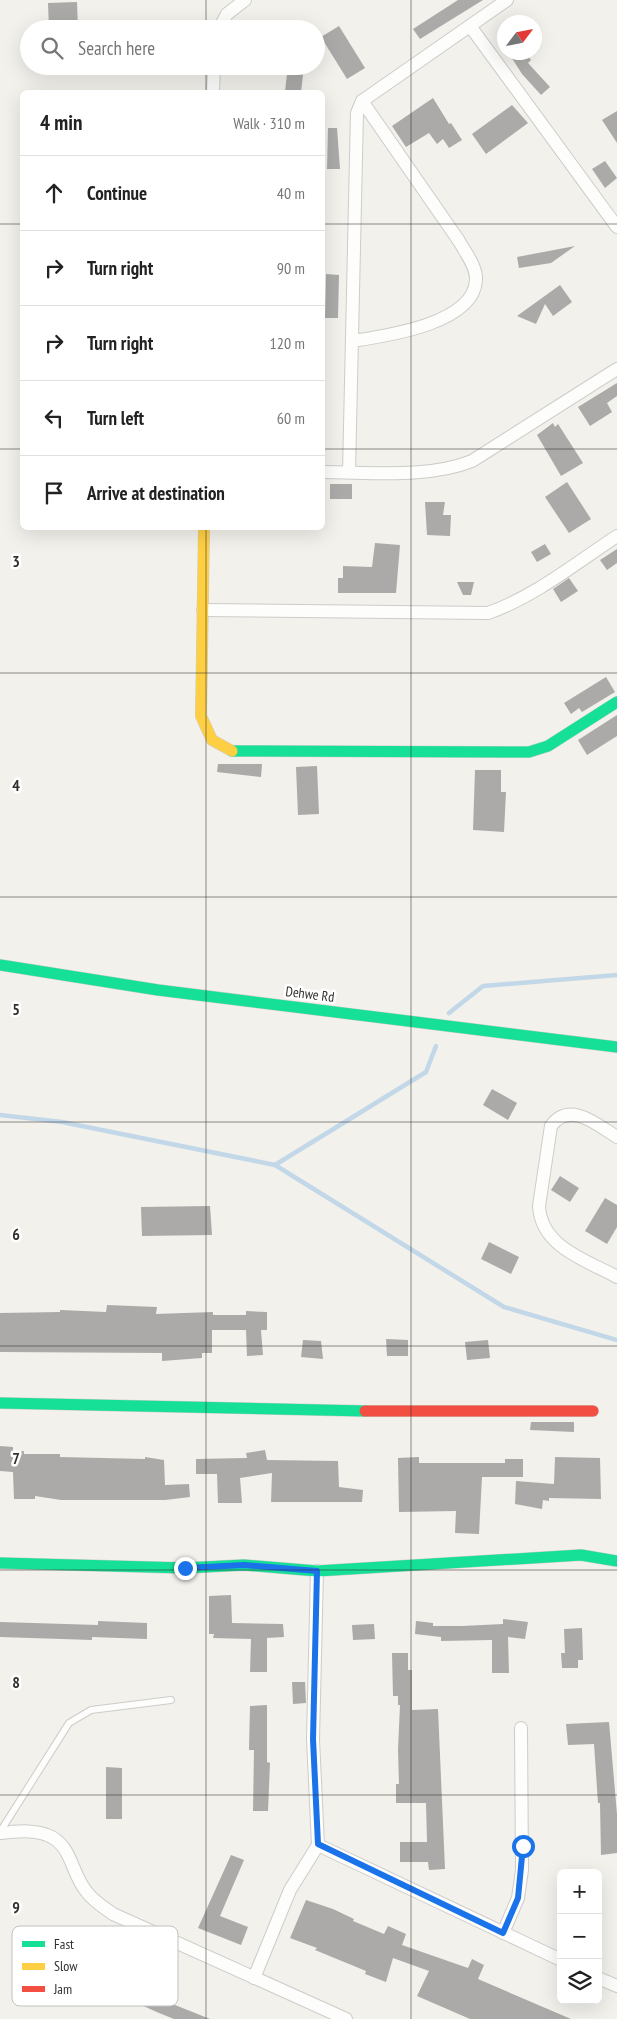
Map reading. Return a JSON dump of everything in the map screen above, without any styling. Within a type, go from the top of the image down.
[{"type":"street","points":[[224,20],[227,14],[245,0]]},
{"type":"street","points":[[349,472],[355,125],[362,101],[507,0]]},
{"type":"street","points":[[470,26],[617,227]]},
{"type":"street","points":[[213,90],[214,75]]},
{"type":"street","points":[[352,341],[419,329],[442,318],[459,307],[473,293],[477,279],[472,262],[459,241],[362,101]]},
{"type":"street","points":[[325,472],[433,471],[455,468],[472,461],[617,369]]},
{"type":"street","points":[[204,530],[200,716],[206,734],[218,747],[236,752],[529,752],[548,746],[617,702]]},
{"type":"street","points":[[202,610],[488,613],[508,605],[617,536]]},
{"type":"street","name":"Dehwe Rd","points":[[0,965],[158,990],[617,1047]]},
{"type":"street","points":[[617,1137],[578,1114],[567,1114],[557,1118],[551,1126],[539,1206],[540,1218],[552,1240],[617,1277]]},
{"type":"street","points":[[0,1402],[360,1411],[593,1411]]},
{"type":"street","points":[[0,1563],[136,1565],[185,1568],[244,1565],[317,1571],[580,1555],[617,1562]]},
{"type":"street","points":[[254,1978],[290,1890],[318,1844],[313,1739],[317,1571]]},
{"type":"street","points":[[503,1933],[518,1898],[522,1870],[521,1728]]},
{"type":"street","points":[[0,1832],[32,1832],[47,1835],[59,1842],[68,1852],[84,1890],[97,1904],[113,1914],[139,1926]]},
{"type":"street","points":[[318,1844],[559,1959]]},
{"type":"street","points":[[178,1944],[346,2019]]},
{"type":"street","points":[[602,1980],[617,1986]]},
{"type":"lane","points":[[0,1832],[69,1723],[91,1710],[171,1700]]},
{"type":"building","points":[[458,0],[483,0],[420,39],[413,29]]},
{"type":"building","points":[[77,2],[78,20],[49,20],[48,3]]},
{"type":"building","points":[[339,26],[365,68],[347,79],[325,43],[325,35]]},
{"type":"building","points":[[513,60],[531,60],[528,63],[550,87],[541,95],[522,74]]},
{"type":"building","points":[[287,75],[303,75],[301,90],[285,90]]},
{"type":"building","points":[[433,98],[449,124],[451,123],[462,140],[449,148],[443,139],[437,144],[429,133],[406,147],[392,126]]},
{"type":"building","points":[[512,105],[528,123],[486,154],[472,134]]},
{"type":"building","points":[[617,111],[617,143],[602,120]]},
{"type":"building","points":[[328,128],[337,128],[340,169],[327,169]]},
{"type":"building","points":[[605,161],[617,178],[605,188],[592,169]]},
{"type":"building","points":[[575,246],[551,263],[519,268],[517,257]]},
{"type":"building","points":[[326,274],[339,275],[338,318],[325,318]]},
{"type":"building","points":[[560,285],[572,302],[553,316],[545,304],[536,324],[517,316]]},
{"type":"building","points":[[617,383],[617,396],[607,403],[612,412],[590,426],[578,407]]},
{"type":"building","points":[[553,423],[555,427],[558,424],[583,463],[561,476],[537,435]]},
{"type":"building","points":[[567,482],[591,519],[569,533],[545,497]]},
{"type":"building","points":[[330,484],[352,484],[352,499],[330,499]]},
{"type":"building","points":[[425,502],[445,502],[443,515],[451,515],[450,536],[427,535]]},
{"type":"building","points":[[375,543],[400,545],[396,593],[338,593],[338,578],[343,578],[343,566],[372,567]]},
{"type":"building","points":[[545,544],[551,554],[537,562],[531,552]]},
{"type":"building","points":[[617,549],[617,563],[607,570],[600,560]]},
{"type":"building","points":[[569,578],[578,591],[561,602],[553,589]]},
{"type":"building","points":[[457,582],[474,582],[471,595],[463,595]]},
{"type":"building","points":[[606,677],[615,692],[582,712],[579,708],[571,714],[564,703]]},
{"type":"building","points":[[617,715],[617,736],[587,755],[578,740]]},
{"type":"building","points":[[218,764],[262,764],[261,777],[217,772]]},
{"type":"building","points":[[317,766],[319,814],[298,815],[296,767]]},
{"type":"building","points":[[475,770],[501,770],[501,792],[506,792],[504,832],[473,830]]},
{"type":"building","points":[[492,1089],[517,1103],[508,1120],[483,1105]]},
{"type":"building","points":[[560,1176],[579,1188],[570,1202],[551,1190]]},
{"type":"building","points":[[605,1198],[617,1205],[617,1227],[607,1244],[585,1231]]},
{"type":"building","points":[[210,1206],[212,1235],[142,1236],[141,1207]]},
{"type":"building","points":[[489,1242],[519,1257],[511,1274],[481,1259]]},
{"type":"building","points":[[107,1305],[157,1307],[156,1314],[213,1312],[213,1315],[246,1315],[246,1311],[267,1312],[267,1330],[261,1330],[263,1355],[247,1356],[246,1330],[212,1330],[212,1353],[202,1353],[202,1358],[162,1361],[162,1353],[0,1352],[0,1313],[60,1312],[60,1310],[106,1312]]},
{"type":"building","points":[[386,1339],[408,1340],[408,1356],[387,1356]]},
{"type":"building","points":[[303,1340],[321,1341],[323,1359],[301,1357]]},
{"type":"building","points":[[488,1340],[490,1358],[467,1360],[465,1342]]},
{"type":"building","points":[[531,1422],[574,1422],[574,1432],[530,1430]]},
{"type":"building","points":[[0,1446],[13,1447],[13,1452],[24,1451],[24,1454],[60,1454],[60,1457],[145,1459],[145,1457],[164,1460],[165,1485],[189,1484],[190,1497],[165,1500],[61,1500],[35,1496],[35,1499],[14,1499],[13,1472],[0,1471]]},
{"type":"building","points":[[265,1450],[267,1460],[338,1461],[339,1487],[363,1490],[362,1502],[271,1502],[272,1473],[240,1478],[242,1503],[218,1503],[217,1474],[196,1474],[196,1459],[247,1458],[246,1453]]},
{"type":"building","points":[[419,1457],[419,1463],[505,1463],[505,1459],[523,1459],[523,1477],[482,1477],[479,1534],[455,1533],[456,1511],[399,1512],[398,1458]]},
{"type":"building","points":[[555,1457],[600,1458],[601,1499],[549,1498],[549,1501],[543,1500],[542,1509],[515,1504],[516,1481],[554,1484]]},
{"type":"building","points":[[231,1595],[232,1623],[283,1624],[284,1637],[267,1638],[267,1672],[250,1672],[251,1639],[213,1638],[214,1634],[209,1634],[209,1596]]},
{"type":"building","points":[[503,1619],[528,1622],[525,1639],[508,1637],[509,1673],[492,1673],[492,1640],[441,1641],[441,1637],[415,1634],[416,1621],[433,1623],[433,1626],[462,1626],[503,1624]]},
{"type":"building","points":[[98,1621],[147,1623],[147,1639],[92,1637],[92,1640],[0,1637],[0,1622],[98,1625]]},
{"type":"building","points":[[374,1624],[375,1639],[353,1640],[352,1625]]},
{"type":"building","points":[[582,1628],[583,1660],[578,1660],[578,1668],[562,1668],[561,1653],[565,1653],[564,1629]]},
{"type":"building","points":[[392,1653],[408,1653],[408,1670],[412,1670],[412,1710],[438,1709],[445,1869],[429,1870],[428,1862],[400,1862],[400,1842],[427,1842],[426,1803],[396,1803],[396,1784],[399,1784],[400,1705],[398,1705],[398,1696],[393,1696]]},
{"type":"building","points":[[292,1682],[305,1682],[306,1703],[293,1704]]},
{"type":"building","points":[[267,1705],[267,1762],[270,1763],[268,1811],[253,1811],[254,1750],[249,1750],[250,1706]]},
{"type":"building","points":[[609,1722],[617,1814],[617,1853],[601,1855],[600,1803],[598,1803],[594,1744],[568,1745],[566,1724]]},
{"type":"building","points":[[106,1767],[122,1768],[122,1819],[106,1819]]},
{"type":"building","points":[[231,1855],[244,1860],[220,1916],[248,1927],[241,1945],[198,1928]]},
{"type":"building","points":[[306,1900],[333,1909],[354,1919],[353,1921],[384,1934],[388,1926],[406,1934],[402,1945],[468,1968],[472,1959],[484,1965],[478,1979],[571,2019],[470,2019],[417,1996],[429,1971],[393,1958],[386,1982],[365,1974],[366,1971],[315,1950],[317,1948],[290,1938]]},
{"type":"building","points":[[143,2006],[178,2006],[210,2019],[174,2019]]},
{"type":"waterway","points":[[449,1013],[483,986],[617,975]]},
{"type":"waterway","points":[[275,1165],[426,1072],[436,1046]]},
{"type":"waterway","points":[[0,1115],[62,1122],[275,1165],[504,1307],[617,1340]]},
{"type":"traffic: fast","points":[[232,751],[529,752],[548,746],[617,702]]},
{"type":"traffic: fast","points":[[0,965],[158,990],[617,1047]]},
{"type":"traffic: fast","points":[[0,1403],[365,1411]]},
{"type":"traffic: fast","points":[[0,1563],[185,1568],[244,1565],[317,1571],[581,1555],[617,1561]]},
{"type":"traffic: slow","points":[[204,530],[201,716],[212,740],[232,751]]},
{"type":"traffic: jam","points":[[365,1411],[593,1411]]},
{"type":"route","points":[[185,1568],[244,1565],[317,1571],[313,1739],[318,1844],[503,1933],[518,1898],[523,1846]]}]
